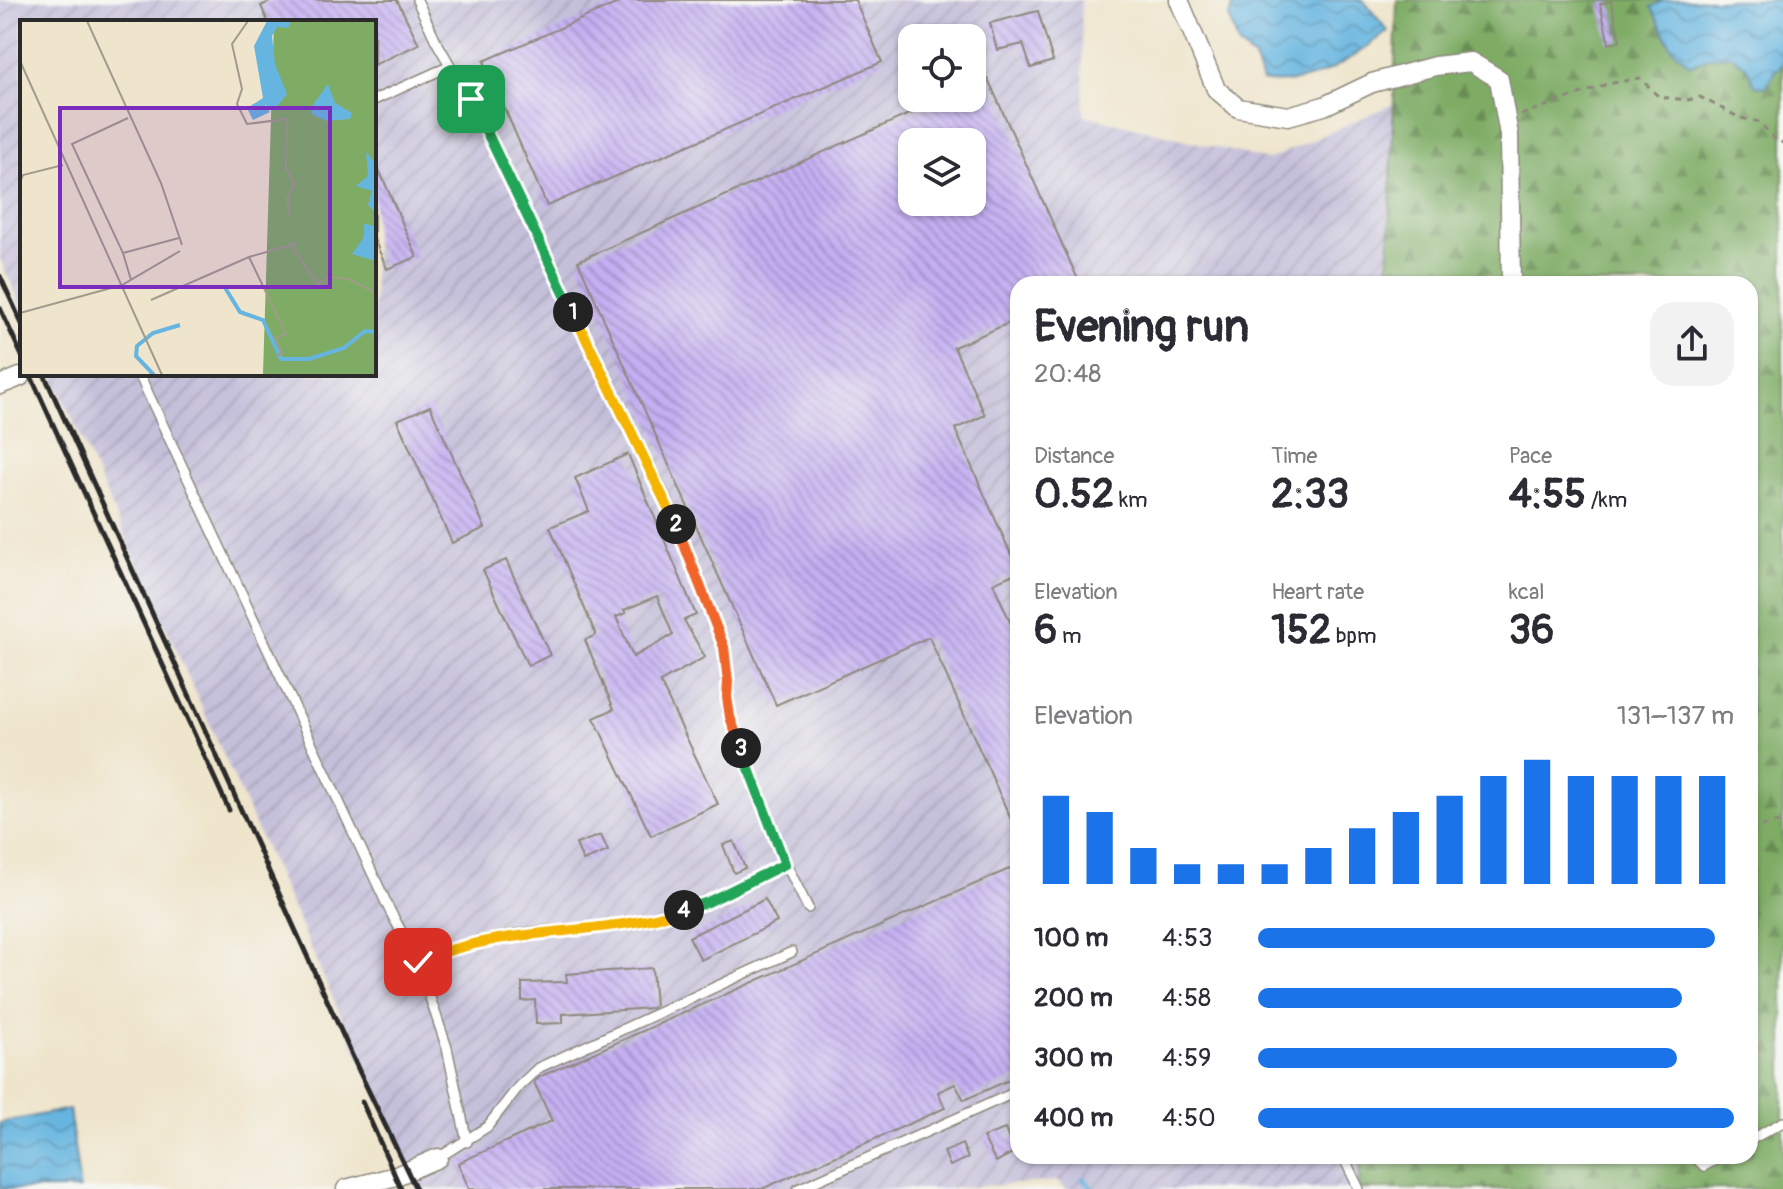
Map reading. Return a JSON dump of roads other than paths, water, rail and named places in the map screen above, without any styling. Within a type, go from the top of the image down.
[{"type":"street","points":[[1179,0],[1216,89],[1238,108],[1288,116],[1324,106],[1372,83],[1435,66],[1471,62],[1499,79],[1509,135],[1511,276]]},
{"type":"street","points":[[0,385],[20,377]]},
{"type":"street","points":[[346,1189],[396,1176],[438,1158]]},
{"type":"lane","points":[[417,0],[450,66],[488,131],[594,358],[667,500],[724,647],[730,717],[785,864],[808,908]]},
{"type":"lane","points":[[376,99],[450,66]]},
{"type":"lane","points":[[140,376],[390,911],[418,962],[447,1048],[467,1142]]},
{"type":"lane","points":[[418,962],[444,950],[505,936],[625,925],[661,918],[708,902],[785,864]]},
{"type":"lane","points":[[438,1158],[487,1127],[519,1086],[538,1068],[792,952]]},
{"type":"lane","points":[[798,1189],[1010,1095]]},
{"type":"lane","points":[[1758,1136],[1783,1122]]},
{"type":"lane","points":[[1347,1164],[1359,1189]]},
{"type":"water","points":[[1363,0],[1388,31],[1360,52],[1313,77],[1280,83],[1262,81],[1254,58],[1239,46],[1229,17],[1234,2]]},
{"type":"water","points":[[1664,0],[1783,0],[1783,64],[1766,87],[1755,86],[1746,66],[1731,55],[1711,57],[1690,65],[1672,48],[1651,7]]},
{"type":"water","points":[[69,1109],[80,1189],[0,1189],[0,1123]]},
{"type":"waterway","points":[[1083,1179],[1093,1189]]},
{"type":"railway","points":[[0,276],[20,320]]},
{"type":"railway","points":[[0,308],[20,352]]},
{"type":"railway","points":[[31,376],[229,810]]},
{"type":"railway","points":[[45,376],[360,1073],[416,1189]]},
{"type":"railway","points":[[362,1102],[401,1189]]}]
